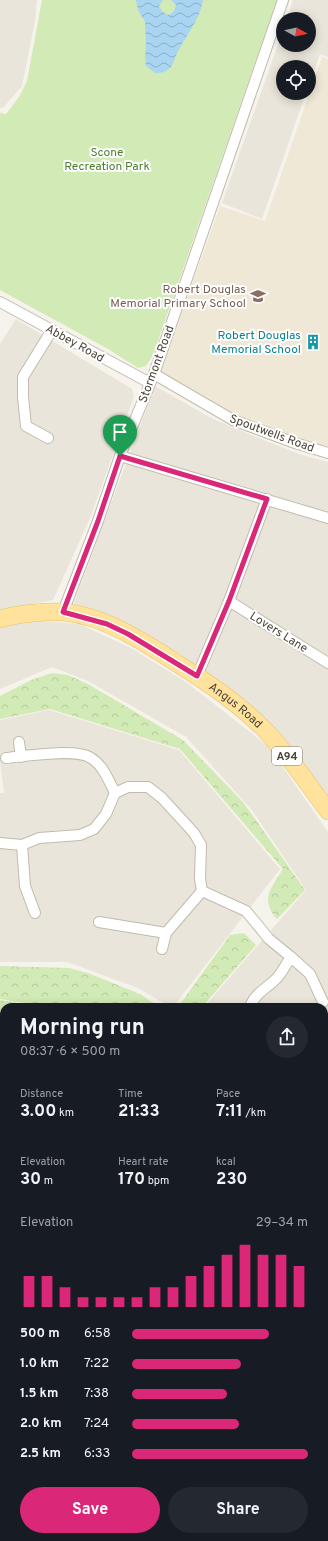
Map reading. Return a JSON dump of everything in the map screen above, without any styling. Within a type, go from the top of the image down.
[{"type":"main road","name":"Angus Road","points":[[0,619],[31,613],[63,612],[107,624],[151,647],[197,676],[241,707],[266,730],[328,811]]},
{"type":"street","name":"Stormont Road","points":[[63,612],[98,521],[120,456],[152,379],[283,0]]},
{"type":"street","name":"Abbey Road","points":[[0,302],[52,330],[152,379]]},
{"type":"street","points":[[48,438],[26,426],[23,397],[24,377],[52,330]]},
{"type":"street","name":"Spoutwells Road","points":[[152,379],[233,420],[295,444],[328,453]]},
{"type":"street","points":[[120,456],[328,518]]},
{"type":"street","points":[[197,676],[229,601],[267,499]]},
{"type":"street","name":"Lovers Lane","points":[[229,601],[328,663]]},
{"type":"street","points":[[20,742],[21,757]]},
{"type":"street","points":[[6,758],[79,753],[91,758],[102,768],[115,793]]},
{"type":"street","points":[[0,843],[22,845],[39,838],[80,835],[94,829],[106,814],[115,793],[128,787],[148,787],[162,798],[194,833],[201,845],[200,880],[202,891]]},
{"type":"street","points":[[22,845],[25,886],[35,913]]},
{"type":"street","points":[[162,949],[166,934],[202,891]]},
{"type":"street","points":[[202,891],[246,911],[269,939],[310,974],[323,1002]]},
{"type":"street","points":[[99,922],[166,934]]},
{"type":"street","points":[[252,1003],[257,994],[277,978],[291,957]]},
{"type":"shaded area","points":[[0,0],[37,0],[35,21],[22,86],[3,108],[0,108]]},
{"type":"shaded area","points":[[293,0],[328,0],[328,57],[320,54],[316,65],[316,60],[276,60],[276,100],[304,100],[262,219],[222,203],[276,50],[276,52],[316,52],[316,12],[289,12]]},
{"type":"shaded area","name":"Robert Douglas Memorial Primary School","points":[[322,57],[328,59],[328,446],[316,444],[236,415],[161,371],[220,206],[265,221],[307,100],[316,100],[316,74]]},
{"type":"shaded area","points":[[16,319],[132,389],[134,397],[90,518],[53,600],[0,611],[0,344]]},
{"type":"shaded area","points":[[155,386],[213,419],[302,455],[328,462],[328,800],[265,717],[208,678],[72,608]]},
{"type":"shaded area","points":[[19,619],[79,624],[131,648],[186,682],[269,747],[328,832],[328,1003],[207,1003],[306,890],[252,810],[186,737],[88,681],[52,667],[0,689],[0,627]]},
{"type":"shaded area","points":[[49,710],[179,750],[280,869],[176,1003],[163,1003],[138,988],[67,962],[0,962],[0,793],[4,793],[0,760],[0,720]]},
{"type":"green space","name":"Scone Recreation Park","points":[[42,0],[277,0],[153,355],[146,366],[138,368],[108,349],[0,290],[0,113],[6,114],[19,97],[27,81]]},
{"type":"green space","points":[[52,673],[68,675],[88,684],[183,740],[243,802],[305,890],[277,919],[272,912],[268,899],[272,887],[283,869],[180,749],[50,709],[0,719],[0,696],[31,680]]},
{"type":"green space","points":[[244,933],[256,945],[205,1003],[181,1003],[230,935]]},
{"type":"green space","points":[[0,966],[69,968],[88,973],[140,994],[153,1003],[26,1003],[0,999]]},
{"type":"green space","points":[[0,1000],[18,1003],[0,1003]]},
{"type":"water","points":[[136,0],[163,0],[159,6],[167,15],[172,13],[176,7],[171,0],[203,0],[196,21],[177,53],[172,65],[166,71],[155,73],[146,66],[145,22],[138,10]]},
{"type":"place","name":"Robert Douglas Memorial Primary School","points":[[258,296]]},
{"type":"place","name":"Robert Douglas Memorial School","points":[[313,342]]},
{"type":"route","points":[[120,456],[267,499],[229,601],[197,676],[128,634],[107,624],[63,612],[98,521],[120,456]]}]
